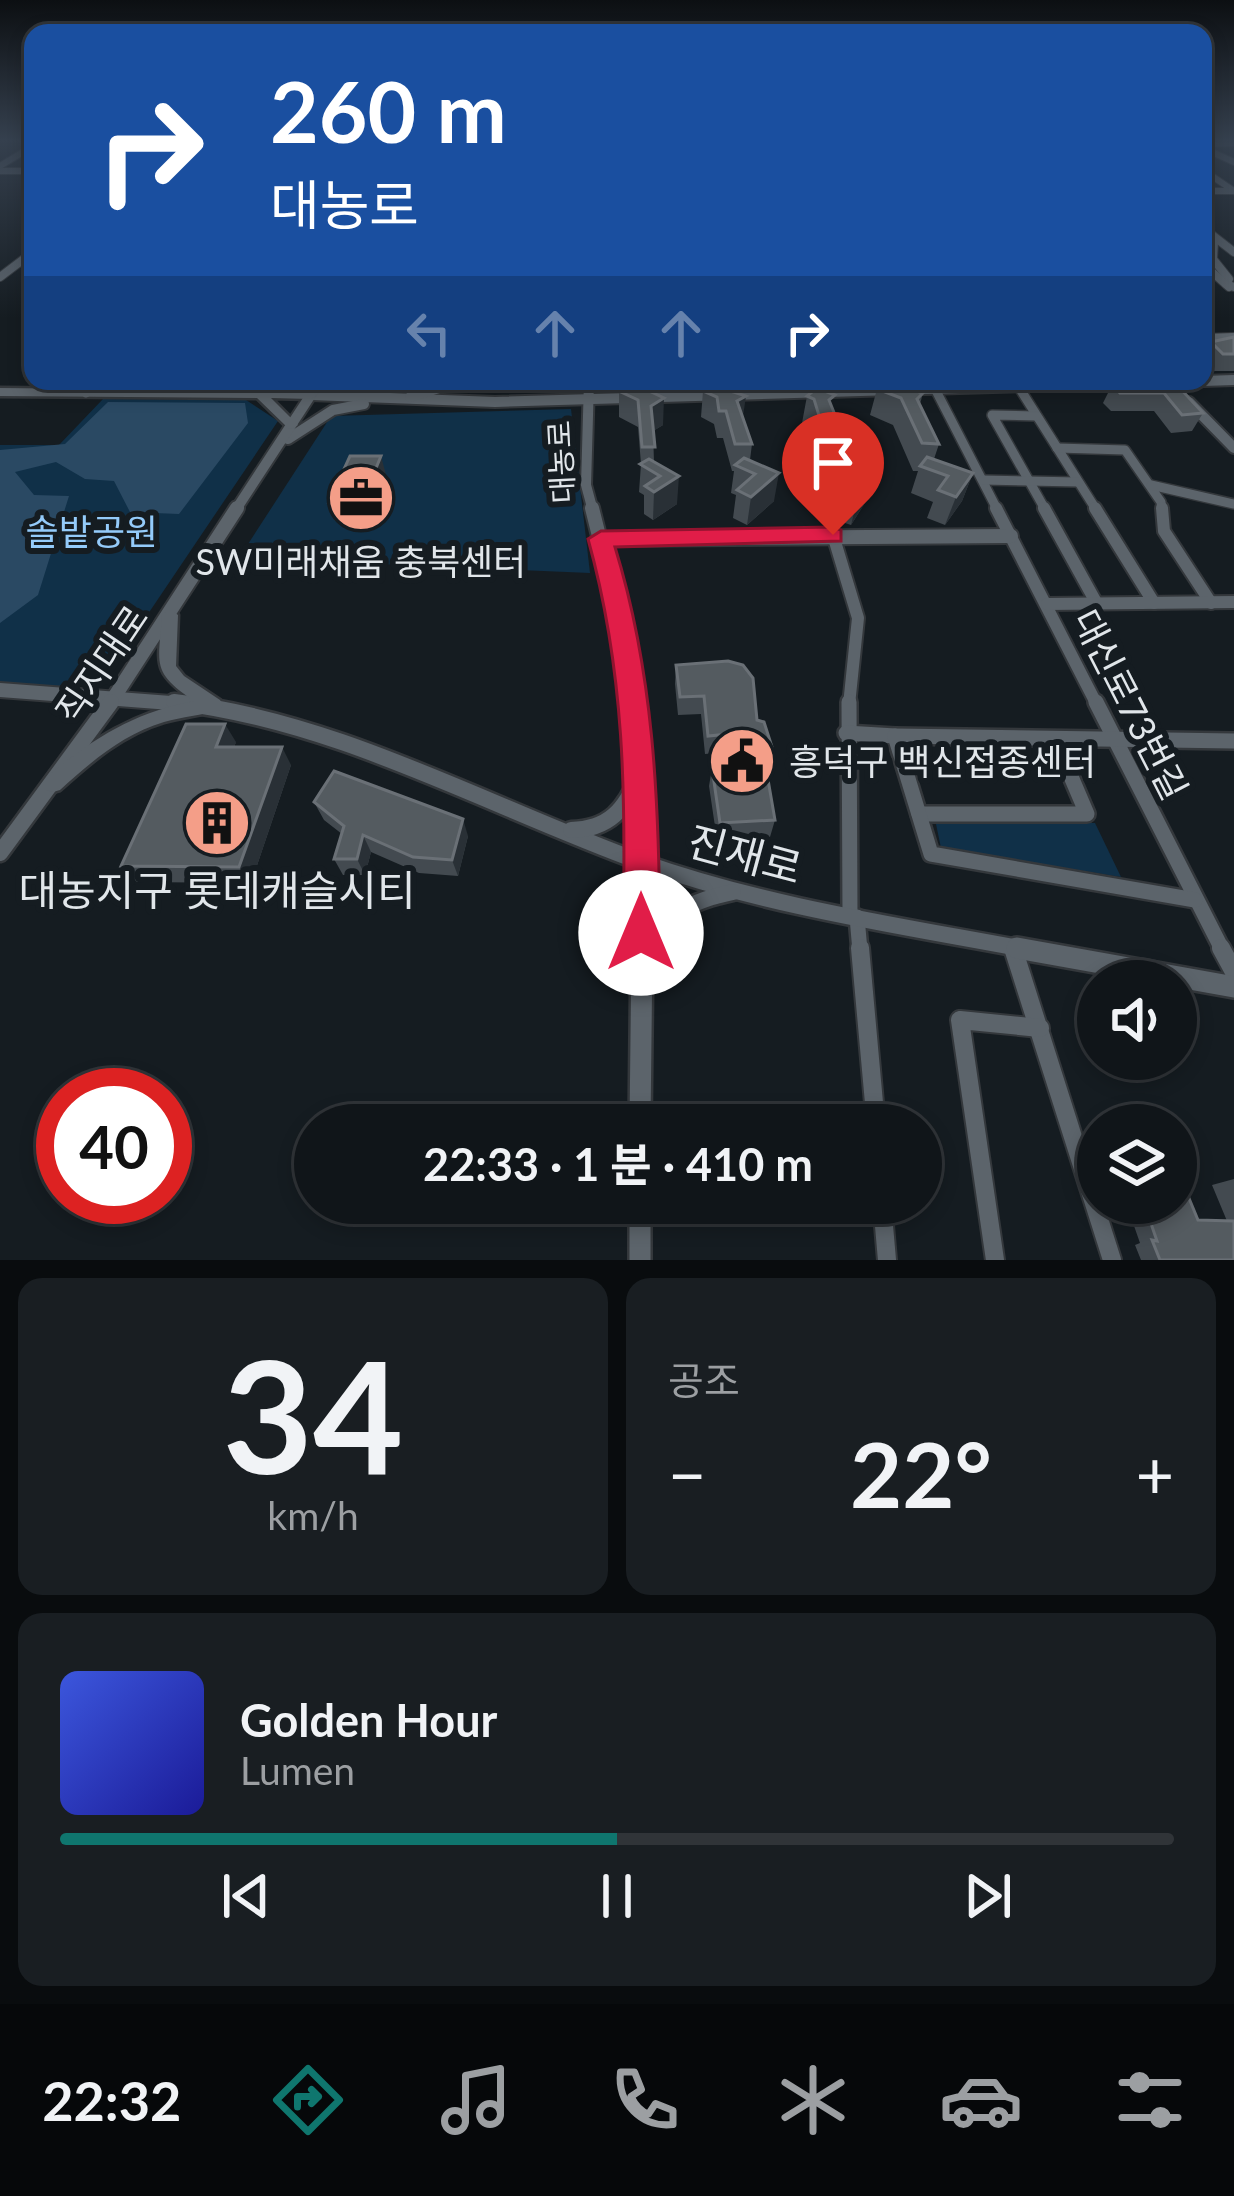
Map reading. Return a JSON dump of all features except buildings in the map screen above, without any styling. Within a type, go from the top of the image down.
[{"type":"main road","points":[[256,395],[268,390]]},
{"type":"main road","points":[[0,392],[310,395]]},
{"type":"main road","points":[[256,395],[292,425]]},
{"type":"main road","points":[[170,615],[169,672],[214,705]]},
{"type":"main road","points":[[53,784],[137,722],[164,711],[214,705]]},
{"type":"street","points":[[1212,236],[1234,252]]},
{"type":"street","points":[[1212,242],[1234,242]]},
{"type":"street","points":[[1218,242],[1213,259],[1232,286]]},
{"type":"street","name":"직지대로","points":[[0,853],[117,694],[314,390]]},
{"type":"street","points":[[383,390],[406,400]]},
{"type":"street","points":[[279,446],[333,410],[406,400],[433,390]]},
{"type":"street","points":[[456,390],[456,395],[495,402]]},
{"type":"street","name":"대농로","points":[[588,390],[586,485],[626,644],[641,771],[640,1104]]},
{"type":"street","points":[[310,395],[495,402],[847,390]]},
{"type":"street","name":"대신로73번길","points":[[936,390],[1234,972]]},
{"type":"street","points":[[1021,390],[1154,603]]},
{"type":"street","points":[[1178,390],[1234,448]]},
{"type":"street","points":[[1036,416],[992,416],[1097,604]]},
{"type":"street","points":[[1220,433],[1234,433]]},
{"type":"street","points":[[1057,448],[1125,450],[1161,502],[1163,531],[1211,603]]},
{"type":"street","points":[[983,480],[1078,482]]},
{"type":"street","points":[[1151,485],[1234,504]]},
{"type":"street","points":[[874,1104],[854,916],[847,734],[858,618],[833,535],[1011,536]]},
{"type":"street","name":"대농로","points":[[601,539],[833,535]]},
{"type":"street","points":[[1047,604],[1234,602]]},
{"type":"street","name":"진재로","points":[[0,690],[117,694],[214,705],[292,723],[642,862],[737,891],[1234,987]]},
{"type":"street","points":[[847,734],[1234,741]]},
{"type":"street","points":[[895,736],[931,854],[1196,900]]},
{"type":"street","points":[[919,814],[1088,814],[1055,739]]},
{"type":"street","points":[[566,830],[612,822],[629,803],[641,771]]},
{"type":"street","points":[[641,977],[667,916],[700,897],[737,891]]},
{"type":"street","points":[[1012,943],[1112,1260]]},
{"type":"street","points":[[995,1260],[960,1019],[1040,1028]]},
{"type":"street","points":[[640,1224],[640,1260]]},
{"type":"street","points":[[884,1224],[887,1260]]},
{"type":"green space","name":"솔밭공원","points":[[103,399],[246,400],[278,421],[121,654],[62,686],[0,685],[0,445],[59,445]]},
{"type":"green space","points":[[571,409],[590,573],[239,558],[331,416]]},
{"type":"green space","points":[[1095,823],[1121,877],[941,848],[936,824]]},
{"type":"shaded area","points":[[108,402],[245,403],[248,423],[179,514],[130,512],[114,481],[85,479],[56,462],[15,472],[34,495],[69,496],[38,595],[0,623],[0,450],[65,444]]},
{"type":"place","name":"SW미래채움 충북센터","points":[[361,498]]},
{"type":"place","name":"흥덕구 백신접종센터","points":[[742,761]]},
{"type":"place","name":"대농지구 롯데캐슬시티","points":[[217,823]]},
{"type":"route","points":[[641,933],[643,788],[635,699],[601,539],[833,535]]}]
